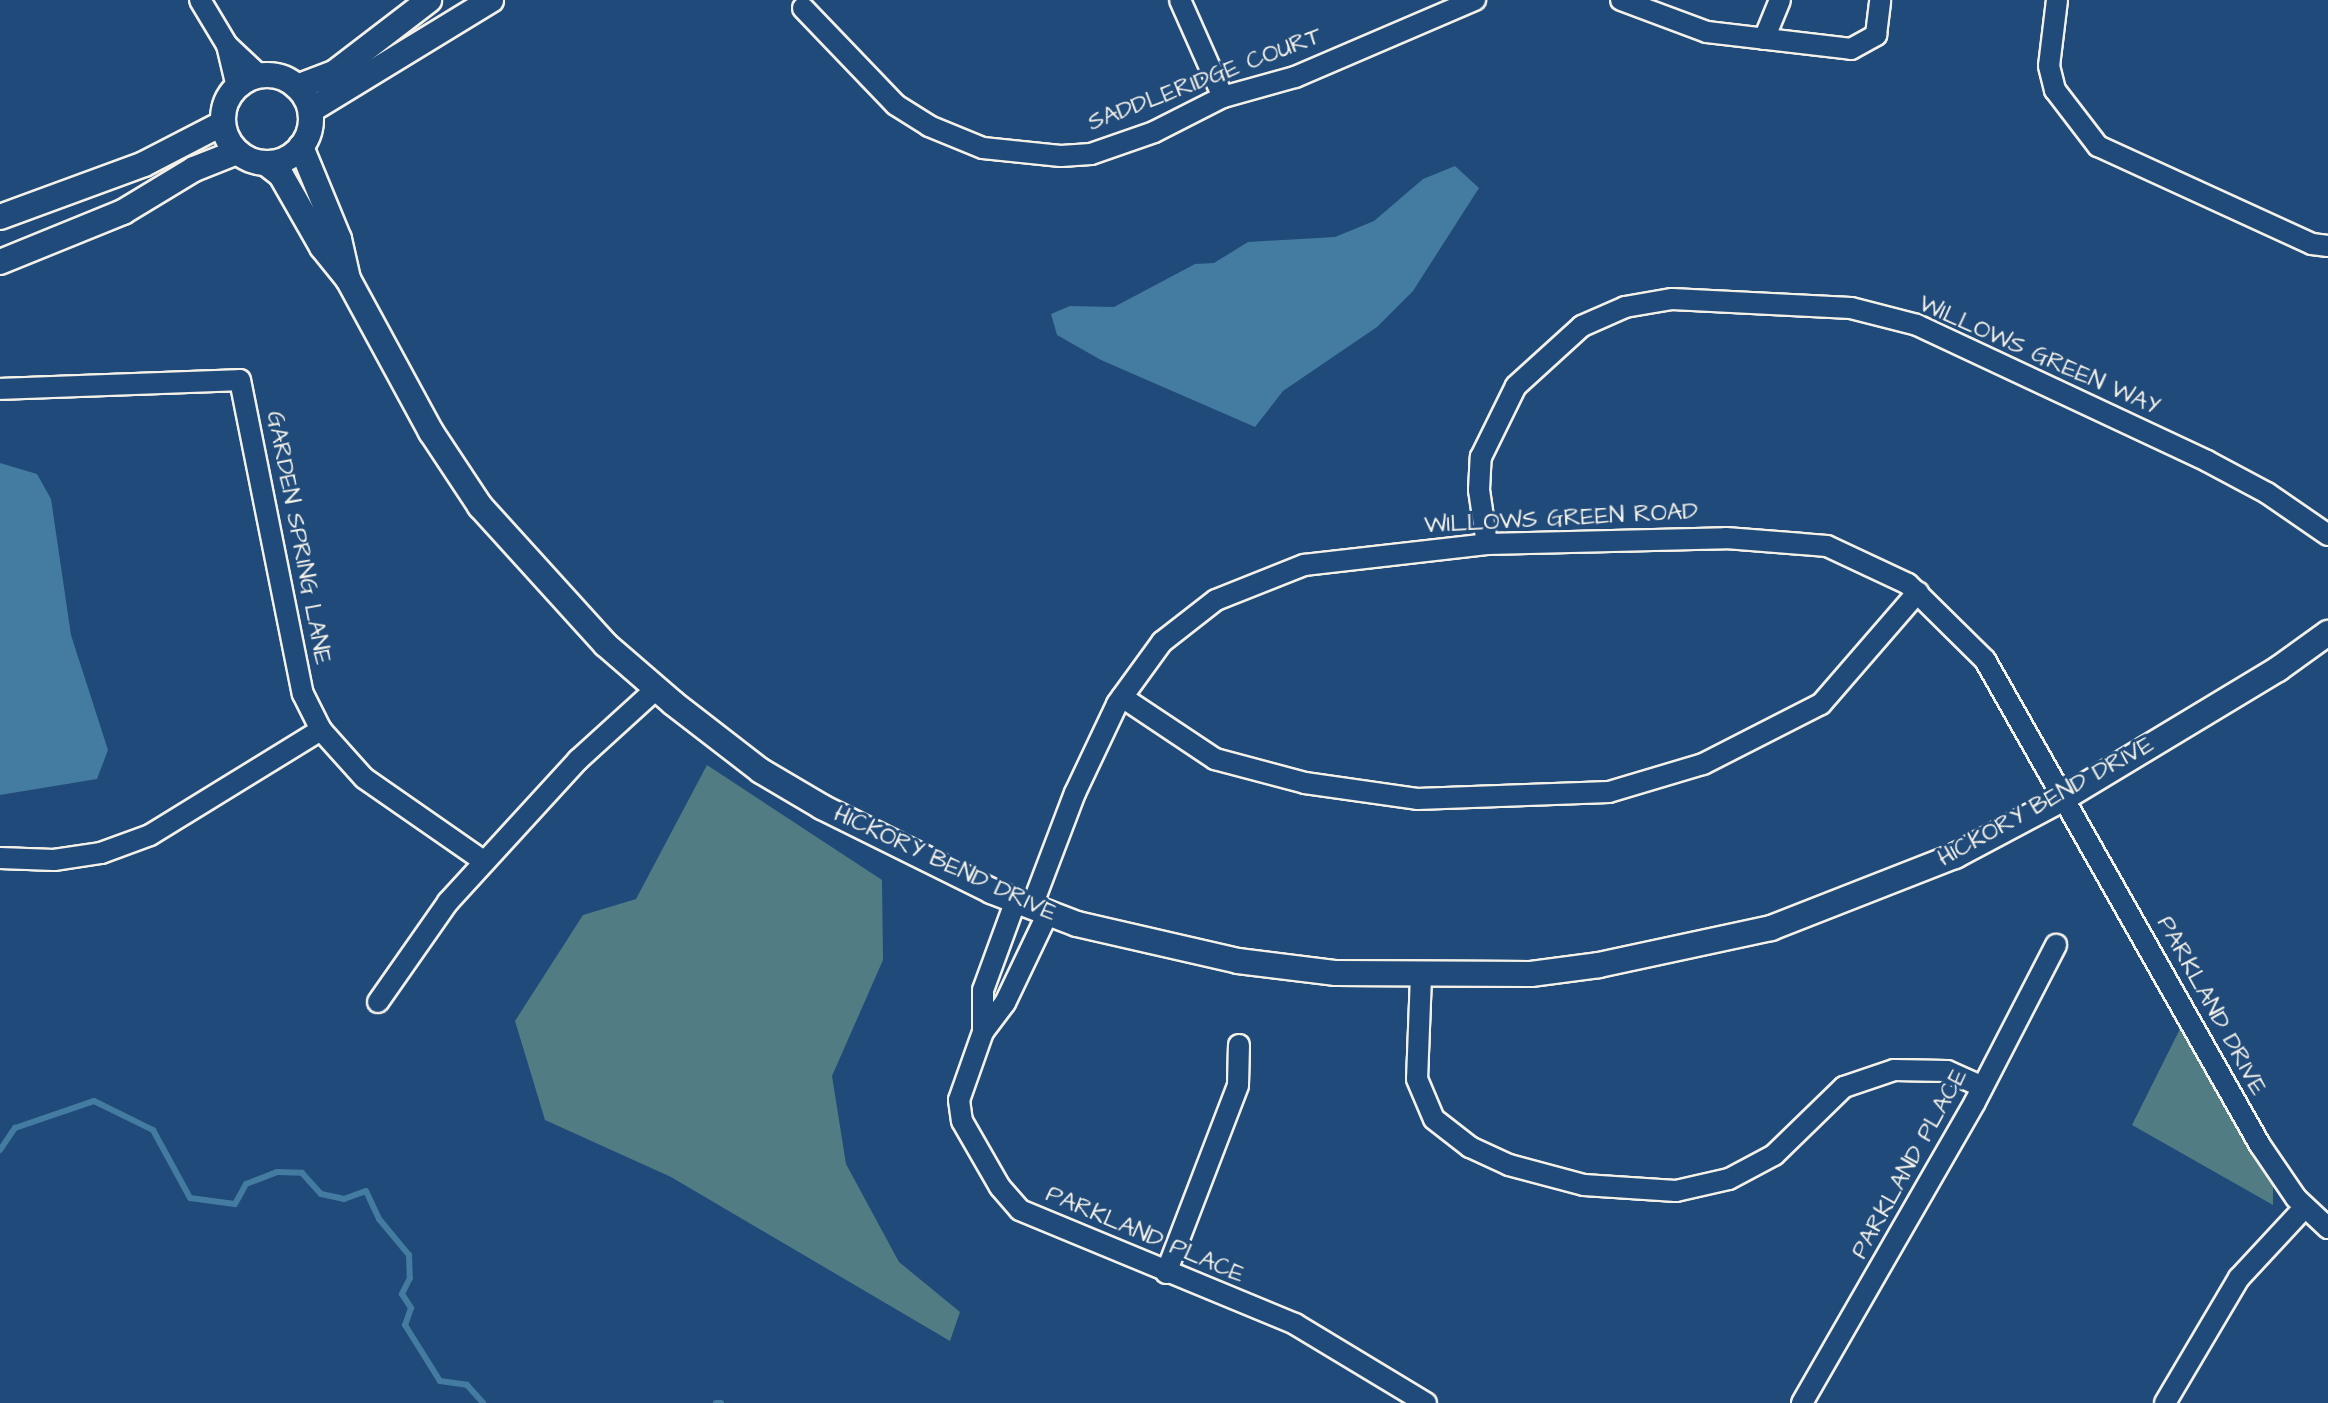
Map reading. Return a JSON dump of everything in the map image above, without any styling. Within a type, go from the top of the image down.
[{"type":"street","points":[[200,0],[248,81]]},
{"type":"street","points":[[297,87],[334,73],[429,0]]},
{"type":"street","points":[[311,110],[297,87],[272,75],[248,81],[228,98],[223,123],[237,152],[267,164],[289,158],[301,147],[311,110],[491,0]]},
{"type":"street","points":[[1180,0],[1223,97]]},
{"type":"street","name":"SADDLERIDGE COURT","points":[[803,8],[896,105],[983,148],[1018,155],[1091,154],[1154,132],[1223,97],[1295,77],[1475,0]]},
{"type":"street","points":[[1621,0],[1707,32],[1851,49],[1876,35],[1880,0]]},
{"type":"street","points":[[1764,39],[1780,0]]},
{"type":"street","points":[[2057,0],[2052,78],[2065,106],[2098,146],[2312,244],[2328,246]]},
{"type":"street","points":[[0,217],[144,164],[223,123]]},
{"type":"street","name":"HICKORY BEND DRIVE","points":[[301,147],[339,239],[348,279]]},
{"type":"street","points":[[0,262],[123,212],[194,169],[237,152]]},
{"type":"street","name":"HICKORY BEND DRIVE","points":[[267,164],[281,175],[322,247],[348,279],[424,420],[480,506],[605,644],[656,689],[761,771],[822,807],[1032,906],[1159,946],[1238,961],[1421,976],[1531,974],[1599,965],[1771,928],[1955,856],[2064,798],[2278,669],[2328,633]]},
{"type":"street","name":"WILLOWS GREEN WAY","points":[[1487,544],[1479,490],[1481,457],[1516,386],[1582,326],[1625,307],[1672,299],[1851,308],[1917,325],[2207,461],[2267,493],[2328,535]]},
{"type":"street","name":"GARDEN SPRING LANE","points":[[0,389],[240,380],[303,694],[321,730],[364,778],[485,862]]},
{"type":"street","name":"WILLOWS GREEN ROAD","points":[[1032,906],[1075,793],[1122,697],[1162,642],[1216,600],[1304,565],[1487,544],[1726,538],[1827,546],[1918,592],[1985,660],[2064,798]]},
{"type":"street","points":[[1122,697],[1215,759],[1305,783],[1417,799],[1609,792],[1703,764],[1821,704],[1918,592]]},
{"type":"street","points":[[378,1002],[448,902],[578,760],[656,689]]},
{"type":"street","points":[[0,858],[54,860],[101,853],[150,835],[321,730]]},
{"type":"street","name":"PARKLAND DRIVE","points":[[2064,798],[2260,1145],[2305,1207],[2328,1228]]},
{"type":"street","name":"PARKLAND PLACE","points":[[983,1032],[983,990],[1032,906]]},
{"type":"street","name":"PARKLAND PLACE","points":[[1032,906],[1005,1003],[983,1032],[959,1100],[962,1121],[1000,1187],[1020,1210],[1046,1224],[1295,1324],[1426,1403]]},
{"type":"street","name":"PARKLAND PLACE","points":[[1802,1403],[1983,1087],[2056,945]]},
{"type":"street","points":[[1421,976],[1417,1079],[1434,1119],[1470,1147],[1509,1165],[1584,1185],[1676,1191],[1729,1179],[1774,1155],[1844,1087],[1894,1070],[1947,1071],[1983,1087]]},
{"type":"street","points":[[1166,1273],[1238,1085],[1239,1045]]},
{"type":"street","points":[[2165,1403],[2247,1267],[2305,1207]]},
{"type":"green space","points":[[707,765],[882,880],[883,960],[832,1076],[846,1164],[899,1262],[960,1312],[950,1341],[671,1177],[545,1120],[515,1021],[583,915],[636,899]]},
{"type":"green space","points":[[2180,1029],[2273,1183],[2273,1205],[2132,1125]]},
{"type":"water","points":[[1455,166],[1479,188],[1413,291],[1377,327],[1283,391],[1255,427],[1101,360],[1057,335],[1051,314],[1070,306],[1114,307],[1195,264],[1214,263],[1248,242],[1335,237],[1374,221],[1423,179]]},
{"type":"water","points":[[0,463],[37,474],[51,499],[71,635],[108,750],[97,779],[0,795]]},
{"type":"waterway","points":[[0,1150],[15,1128],[94,1101],[153,1130],[190,1198],[235,1204],[246,1184],[277,1172],[302,1173],[321,1194],[344,1199],[366,1191],[379,1219],[409,1255],[410,1278],[402,1294],[411,1308],[405,1325],[440,1381],[467,1385],[483,1403]]},
{"type":"waterway","points":[[716,1403],[721,1403]]}]
